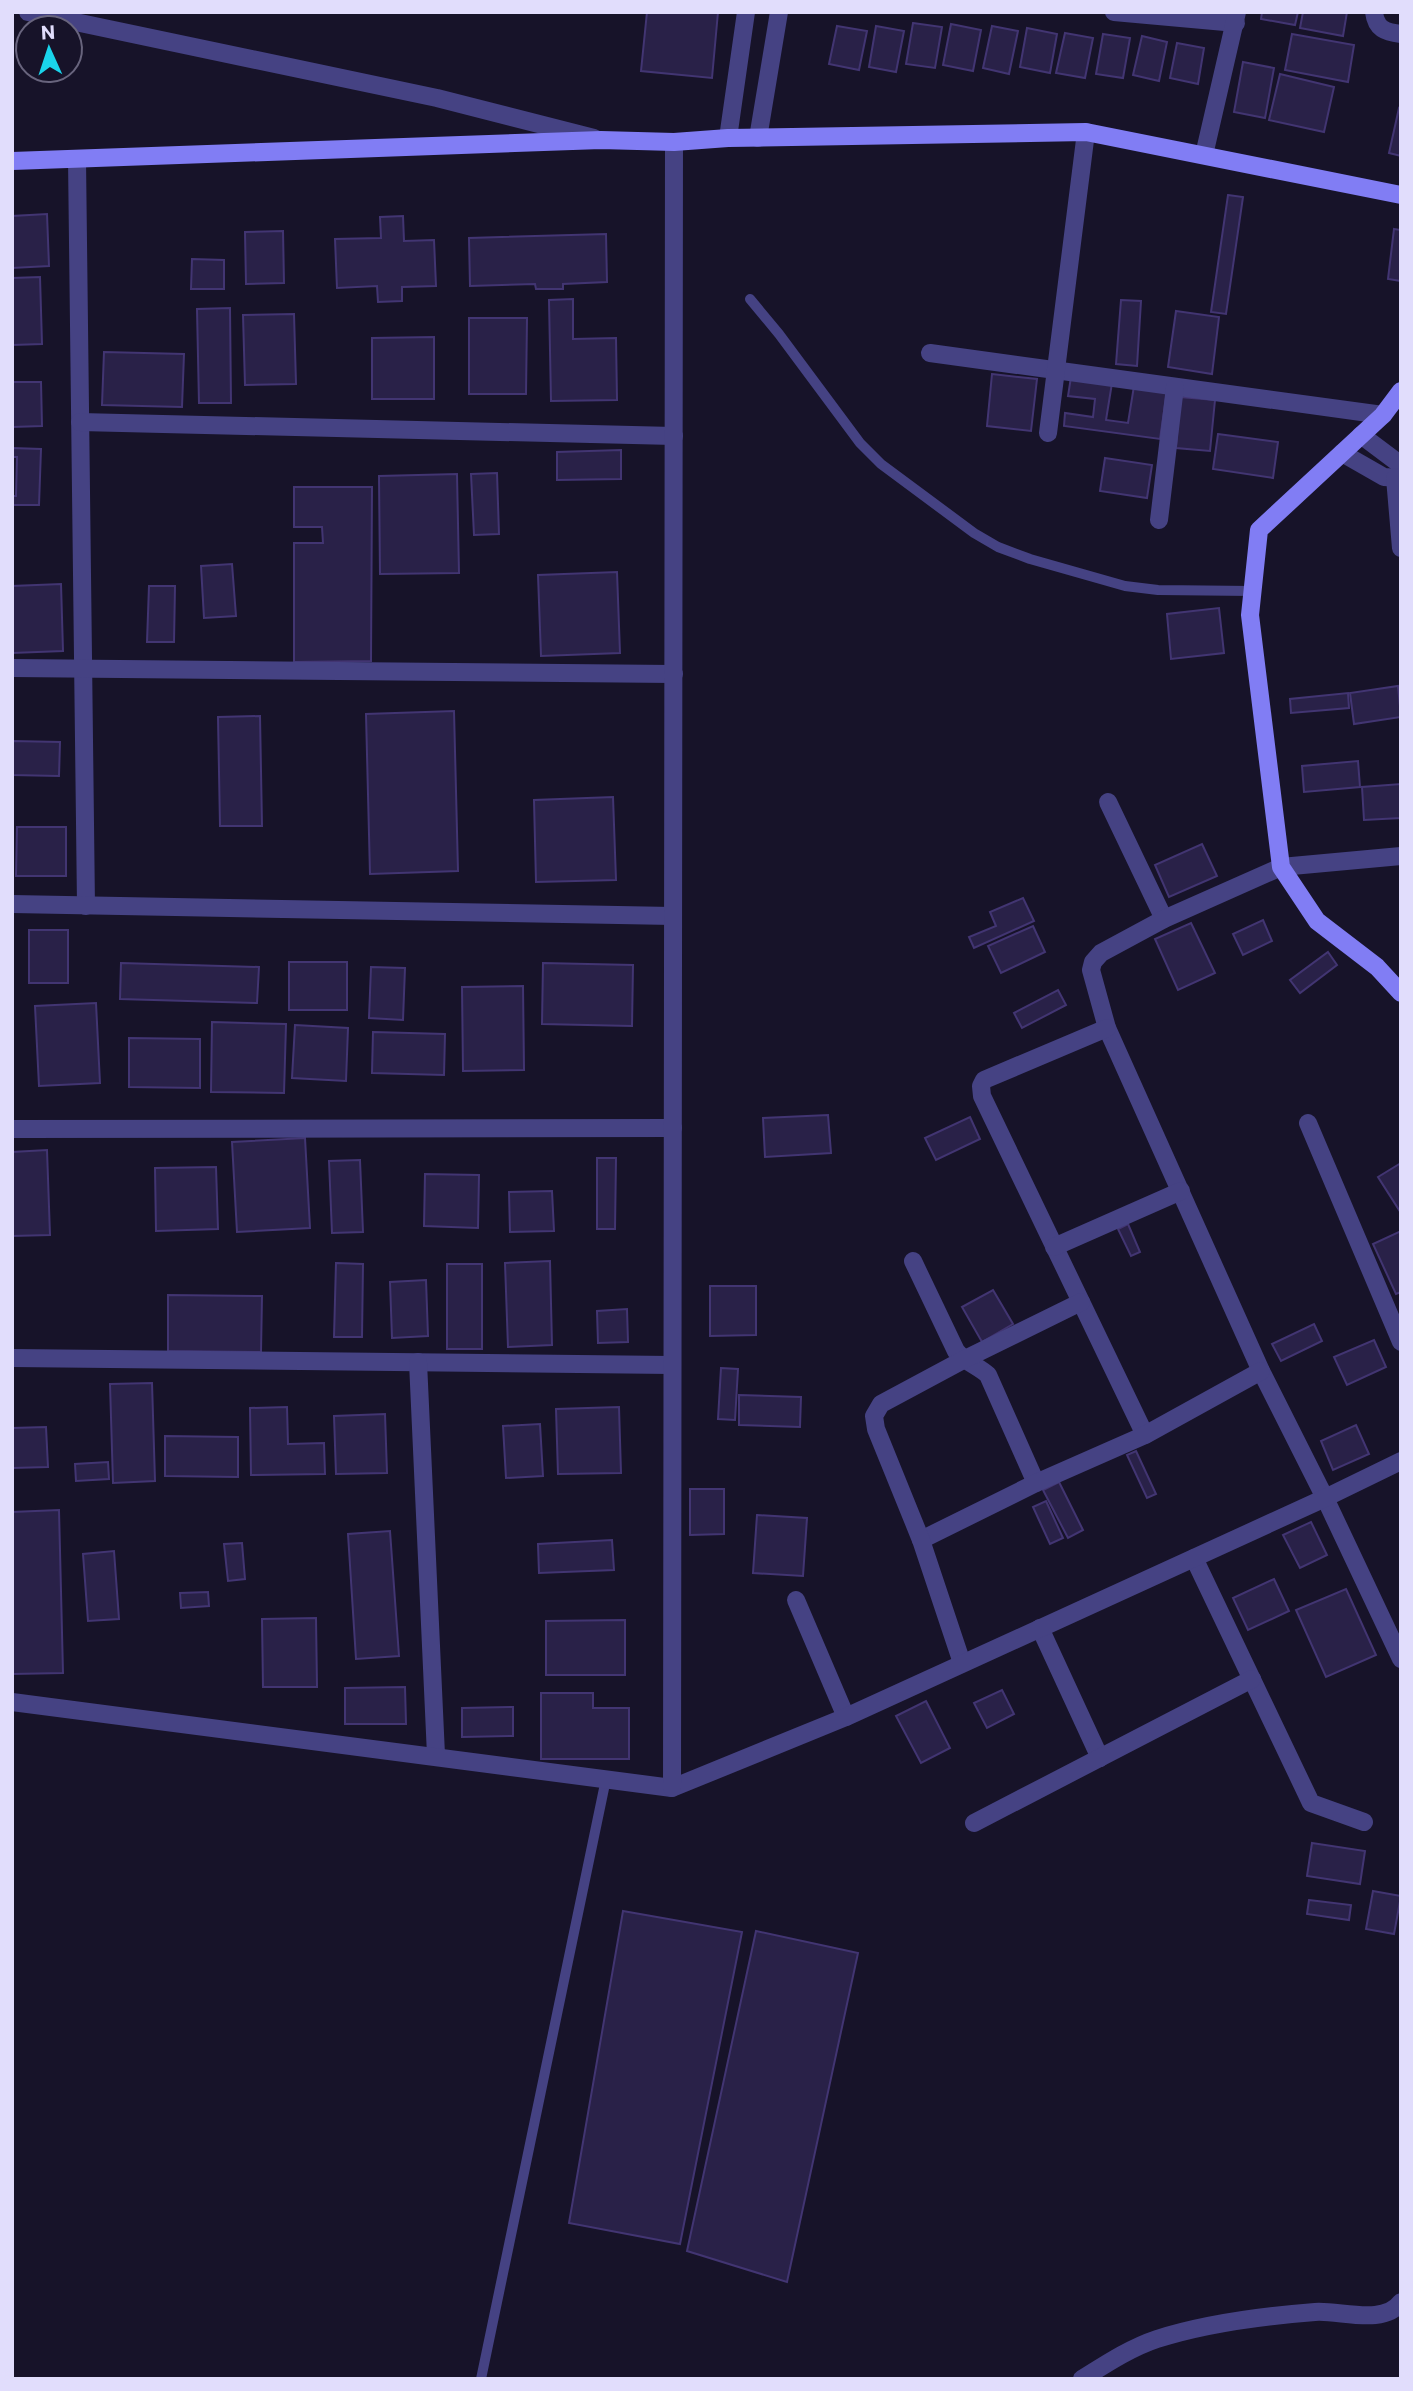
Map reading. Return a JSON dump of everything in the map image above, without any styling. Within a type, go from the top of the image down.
[{"type":"street","points":[[28,12],[437,98],[601,140]]},
{"type":"street","points":[[729,138],[746,12]]},
{"type":"street","points":[[758,138],[779,12]]},
{"type":"street","points":[[1114,12],[1237,18],[1205,155]]},
{"type":"street","points":[[1374,12],[1377,26],[1382,30],[1401,34]]},
{"type":"street","points":[[1048,433],[1086,132]]},
{"type":"street","points":[[12,161],[601,140],[674,142],[729,138],[1086,132],[1401,195]]},
{"type":"street","points":[[672,1788],[674,142]]},
{"type":"street","points":[[78,159],[86,906]]},
{"type":"street","points":[[930,353],[1383,415]]},
{"type":"street","points":[[1159,520],[1175,387]]},
{"type":"street","points":[[1401,391],[1383,415],[1259,530],[1250,615],[1281,867],[1317,921],[1377,967],[1401,993]]},
{"type":"street","points":[[80,422],[674,436]]},
{"type":"street","points":[[1361,435],[1397,462],[1401,548]]},
{"type":"street","points":[[1342,453],[1384,477],[1399,472]]},
{"type":"street","points":[[12,668],[674,674]]},
{"type":"street","points":[[1108,802],[1164,919]]},
{"type":"street","points":[[1401,856],[1281,867],[1164,919],[1101,953],[1093,962],[1091,970],[1107,1028],[1261,1371],[1401,1659]]},
{"type":"street","points":[[12,904],[673,916]]},
{"type":"street","points":[[1107,1028],[984,1080],[981,1086],[982,1096],[1145,1435]]},
{"type":"street","points":[[1308,1123],[1401,1342]]},
{"type":"street","points":[[12,1129],[673,1128]]},
{"type":"street","points":[[1055,1247],[1181,1191]]},
{"type":"street","points":[[913,1261],[956,1351],[963,1360],[979,1367],[988,1375],[1036,1483]]},
{"type":"street","points":[[962,1663],[921,1539],[876,1429],[874,1416],[881,1404],[1081,1302]]},
{"type":"street","points":[[12,1359],[673,1365]]},
{"type":"street","points":[[418,1362],[436,1755]]},
{"type":"street","points":[[921,1539],[1036,1483],[1145,1435],[1261,1371]]},
{"type":"street","points":[[12,1702],[436,1755],[672,1788],[846,1717],[1401,1461]]},
{"type":"street","points":[[1194,1558],[1311,1803],[1364,1822]]},
{"type":"street","points":[[796,1600],[846,1717]]},
{"type":"street","points":[[1040,1628],[1100,1758]]},
{"type":"street","points":[[974,1823],[1252,1679]]},
{"type":"street","points":[[1082,2379],[1124,2353],[1158,2339],[1264,2317],[1319,2312],[1379,2315],[1396,2308],[1401,2302]]},
{"type":"lane","points":[[750,299],[860,443],[881,464],[974,533],[998,547],[1125,586],[1158,590],[1252,591]]},
{"type":"lane","points":[[481,2379],[606,1779]]},
{"type":"building","points":[[647,12],[718,12],[712,78],[641,71]]},
{"type":"building","points":[[1262,12],[1298,12],[1295,25],[1261,19]]},
{"type":"building","points":[[1303,12],[1347,12],[1343,36],[1300,28]]},
{"type":"building","points":[[913,23],[942,27],[935,68],[906,64]]},
{"type":"building","points":[[951,24],[981,30],[973,71],[943,65]]},
{"type":"building","points":[[837,26],[867,31],[859,70],[829,64]]},
{"type":"building","points":[[876,26],[904,31],[896,72],[869,67]]},
{"type":"building","points":[[992,26],[1018,31],[1009,74],[983,68]]},
{"type":"building","points":[[1027,28],[1057,34],[1050,73],[1020,67]]},
{"type":"building","points":[[1065,33],[1093,38],[1085,78],[1056,73]]},
{"type":"building","points":[[1103,34],[1130,38],[1123,78],[1096,74]]},
{"type":"building","points":[[1292,34],[1354,45],[1348,82],[1285,70]]},
{"type":"building","points":[[1142,36],[1167,42],[1159,81],[1133,75]]},
{"type":"building","points":[[1177,43],[1204,48],[1198,84],[1170,78]]},
{"type":"building","points":[[1243,62],[1274,68],[1265,118],[1234,112]]},
{"type":"building","points":[[1280,74],[1334,87],[1324,132],[1269,120]]},
{"type":"building","points":[[1399,108],[1401,109],[1401,156],[1389,153]]},
{"type":"building","points":[[1228,195],[1243,197],[1226,314],[1211,312]]},
{"type":"building","points":[[47,214],[49,266],[12,268],[12,216]]},
{"type":"building","points":[[403,216],[404,241],[434,240],[436,286],[402,287],[402,301],[378,302],[377,286],[337,288],[335,239],[381,238],[380,217]]},
{"type":"building","points":[[1394,229],[1401,230],[1401,281],[1388,279]]},
{"type":"building","points":[[283,231],[284,283],[246,284],[245,232]]},
{"type":"building","points":[[606,234],[607,282],[563,284],[563,289],[536,289],[535,284],[470,286],[469,238]]},
{"type":"building","points":[[192,259],[224,260],[224,289],[191,289]]},
{"type":"building","points":[[40,277],[42,344],[12,345],[12,278]]},
{"type":"building","points":[[573,299],[573,339],[616,338],[617,400],[551,401],[549,300]]},
{"type":"building","points":[[1121,300],[1141,301],[1137,366],[1116,364]]},
{"type":"building","points":[[230,308],[231,403],[199,403],[197,309]]},
{"type":"building","points":[[1176,311],[1219,317],[1212,374],[1168,367]]},
{"type":"building","points":[[294,314],[296,384],[245,385],[243,315]]},
{"type":"building","points":[[469,318],[527,318],[526,394],[469,394]]},
{"type":"building","points":[[434,337],[434,399],[372,399],[372,338]]},
{"type":"building","points":[[104,352],[184,354],[182,407],[102,405]]},
{"type":"building","points":[[992,374],[1037,379],[1031,431],[987,426]]},
{"type":"building","points":[[1071,377],[1112,383],[1106,420],[1128,423],[1134,386],[1167,391],[1160,439],[1064,426],[1065,413],[1093,417],[1095,399],[1068,396]]},
{"type":"building","points":[[12,382],[41,382],[42,426],[12,427]]},
{"type":"building","points":[[1180,397],[1215,400],[1210,451],[1176,448]]},
{"type":"building","points":[[1218,434],[1278,442],[1273,478],[1213,469]]},
{"type":"building","points":[[12,448],[41,449],[39,505],[12,505],[12,496],[16,496],[17,457],[12,457]]},
{"type":"building","points":[[621,450],[621,479],[557,480],[557,452]]},
{"type":"building","points":[[1105,458],[1152,465],[1147,498],[1100,491]]},
{"type":"building","points":[[497,473],[499,534],[474,535],[471,474]]},
{"type":"building","points":[[457,474],[459,573],[380,574],[379,476]]},
{"type":"building","points":[[294,487],[372,487],[371,661],[294,662],[294,543],[323,543],[322,527],[294,527]]},
{"type":"building","points":[[232,564],[236,616],[204,618],[201,566]]},
{"type":"building","points":[[617,572],[620,653],[541,656],[538,575]]},
{"type":"building","points":[[61,584],[63,651],[12,653],[12,586]]},
{"type":"building","points":[[149,586],[175,586],[174,642],[147,642]]},
{"type":"building","points":[[1219,608],[1224,653],[1171,659],[1167,614]]},
{"type":"building","points":[[1398,686],[1401,717],[1354,724],[1350,693]]},
{"type":"building","points":[[1348,693],[1349,708],[1291,713],[1290,699]]},
{"type":"building","points":[[454,711],[458,871],[370,874],[366,714]]},
{"type":"building","points":[[260,716],[262,826],[220,826],[218,717]]},
{"type":"building","points":[[12,741],[60,742],[59,776],[12,775]]},
{"type":"building","points":[[1358,761],[1360,787],[1304,792],[1302,766]]},
{"type":"building","points":[[1401,784],[1401,818],[1364,820],[1362,787]]},
{"type":"building","points":[[613,797],[616,880],[536,882],[534,800]]},
{"type":"building","points":[[17,827],[66,827],[66,876],[16,876]]},
{"type":"building","points":[[1202,844],[1217,876],[1169,897],[1155,865]]},
{"type":"building","points":[[1023,898],[1034,921],[974,948],[969,937],[996,926],[990,912]]},
{"type":"building","points":[[1263,920],[1272,941],[1243,955],[1233,934]]},
{"type":"building","points":[[1191,923],[1215,973],[1178,990],[1155,939]]},
{"type":"building","points":[[1033,926],[1045,952],[1001,973],[988,946]]},
{"type":"building","points":[[29,930],[68,930],[68,983],[29,983]]},
{"type":"building","points":[[1328,952],[1337,965],[1300,993],[1290,980]]},
{"type":"building","points":[[289,962],[347,962],[347,1010],[289,1010]]},
{"type":"building","points":[[121,963],[259,967],[257,1003],[120,999]]},
{"type":"building","points":[[543,963],[633,965],[632,1026],[542,1024]]},
{"type":"building","points":[[371,967],[405,968],[403,1020],[369,1018]]},
{"type":"building","points":[[523,986],[524,1070],[463,1071],[462,987]]},
{"type":"building","points":[[1058,990],[1066,1005],[1022,1028],[1014,1013]]},
{"type":"building","points":[[96,1003],[100,1083],[39,1086],[35,1006]]},
{"type":"building","points":[[212,1022],[286,1024],[284,1093],[211,1092]]},
{"type":"building","points":[[295,1025],[348,1028],[346,1081],[292,1078]]},
{"type":"building","points":[[373,1032],[445,1034],[444,1075],[372,1073]]},
{"type":"building","points":[[129,1038],[200,1039],[200,1088],[129,1087]]},
{"type":"building","points":[[828,1115],[831,1153],[765,1157],[763,1118]]},
{"type":"building","points":[[970,1117],[980,1139],[936,1160],[925,1138]]},
{"type":"building","points":[[305,1138],[310,1228],[237,1232],[232,1142]]},
{"type":"building","points":[[47,1150],[50,1235],[12,1236],[12,1152]]},
{"type":"building","points":[[597,1158],[616,1158],[615,1229],[597,1229]]},
{"type":"building","points":[[360,1160],[363,1232],[332,1233],[329,1161]]},
{"type":"building","points":[[1401,1163],[1401,1213],[1378,1177]]},
{"type":"building","points":[[216,1167],[218,1229],[156,1231],[155,1168]]},
{"type":"building","points":[[425,1174],[479,1175],[478,1228],[424,1226]]},
{"type":"building","points":[[552,1191],[554,1231],[510,1232],[509,1192]]},
{"type":"building","points":[[1128,1224],[1140,1252],[1131,1256],[1118,1229]]},
{"type":"building","points":[[1401,1231],[1401,1292],[1396,1294],[1373,1244]]},
{"type":"building","points":[[550,1261],[552,1345],[508,1347],[505,1263]]},
{"type":"building","points":[[336,1263],[363,1264],[362,1337],[334,1337]]},
{"type":"building","points":[[447,1264],[482,1264],[482,1349],[447,1349]]},
{"type":"building","points":[[426,1280],[428,1336],[392,1338],[390,1282]]},
{"type":"building","points":[[710,1286],[756,1286],[756,1335],[710,1336]]},
{"type":"building","points":[[993,1290],[1013,1324],[982,1342],[962,1307]]},
{"type":"building","points":[[168,1295],[262,1296],[261,1352],[168,1351]]},
{"type":"building","points":[[627,1309],[628,1342],[598,1343],[597,1311]]},
{"type":"building","points":[[1314,1324],[1322,1341],[1281,1361],[1272,1344]]},
{"type":"building","points":[[1374,1340],[1386,1367],[1347,1385],[1334,1357]]},
{"type":"building","points":[[721,1368],[738,1369],[735,1420],[718,1419]]},
{"type":"building","points":[[152,1383],[155,1481],[113,1483],[110,1384]]},
{"type":"building","points":[[739,1395],[801,1397],[800,1427],[739,1425]]},
{"type":"building","points":[[287,1407],[288,1444],[324,1443],[325,1474],[251,1475],[250,1408]]},
{"type":"building","points":[[619,1407],[621,1473],[558,1474],[556,1409]]},
{"type":"building","points":[[385,1414],[387,1473],[336,1474],[334,1416]]},
{"type":"building","points":[[540,1424],[543,1476],[506,1478],[503,1426]]},
{"type":"building","points":[[1356,1425],[1369,1454],[1333,1470],[1321,1441]]},
{"type":"building","points":[[46,1427],[48,1467],[12,1468],[12,1428]]},
{"type":"building","points":[[165,1436],[238,1437],[238,1477],[165,1476]]},
{"type":"building","points":[[1136,1451],[1156,1494],[1147,1498],[1127,1455]]},
{"type":"building","points":[[108,1462],[109,1479],[76,1481],[75,1464]]},
{"type":"building","points":[[1059,1482],[1083,1530],[1068,1538],[1043,1490]]},
{"type":"building","points":[[690,1489],[724,1489],[724,1534],[690,1535]]},
{"type":"building","points":[[1046,1501],[1063,1538],[1050,1544],[1033,1507]]},
{"type":"building","points":[[59,1510],[63,1673],[12,1674],[12,1512]]},
{"type":"building","points":[[757,1515],[807,1518],[803,1576],[753,1573]]},
{"type":"building","points":[[1311,1522],[1327,1555],[1300,1568],[1283,1535]]},
{"type":"building","points":[[390,1531],[399,1656],[356,1659],[348,1534]]},
{"type":"building","points":[[612,1540],[614,1570],[539,1573],[538,1544]]},
{"type":"building","points":[[242,1543],[245,1579],[228,1581],[224,1544]]},
{"type":"building","points":[[114,1551],[119,1619],[88,1621],[83,1554]]},
{"type":"building","points":[[1274,1579],[1289,1611],[1248,1630],[1233,1598]]},
{"type":"building","points":[[1346,1589],[1376,1655],[1326,1677],[1296,1610]]},
{"type":"building","points":[[208,1592],[209,1606],[181,1608],[180,1593]]},
{"type":"building","points":[[316,1618],[317,1687],[263,1687],[262,1619]]},
{"type":"building","points":[[625,1620],[625,1675],[546,1675],[546,1621]]},
{"type":"building","points":[[405,1687],[406,1724],[345,1724],[345,1688]]},
{"type":"building","points":[[1002,1690],[1014,1714],[987,1728],[974,1703]]},
{"type":"building","points":[[541,1693],[593,1693],[593,1708],[629,1708],[629,1759],[541,1759]]},
{"type":"building","points":[[926,1701],[950,1748],[921,1763],[896,1716]]},
{"type":"building","points":[[513,1707],[513,1736],[462,1737],[462,1708]]},
{"type":"building","points":[[1312,1843],[1365,1851],[1360,1884],[1307,1876]]},
{"type":"building","points":[[1373,1891],[1401,1896],[1394,1934],[1366,1929]]},
{"type":"building","points":[[1309,1900],[1351,1905],[1349,1920],[1307,1914]]},
{"type":"building","points":[[623,1911],[742,1932],[680,2244],[569,2223]]},
{"type":"building","points":[[756,1931],[858,1953],[787,2282],[687,2251]]}]
